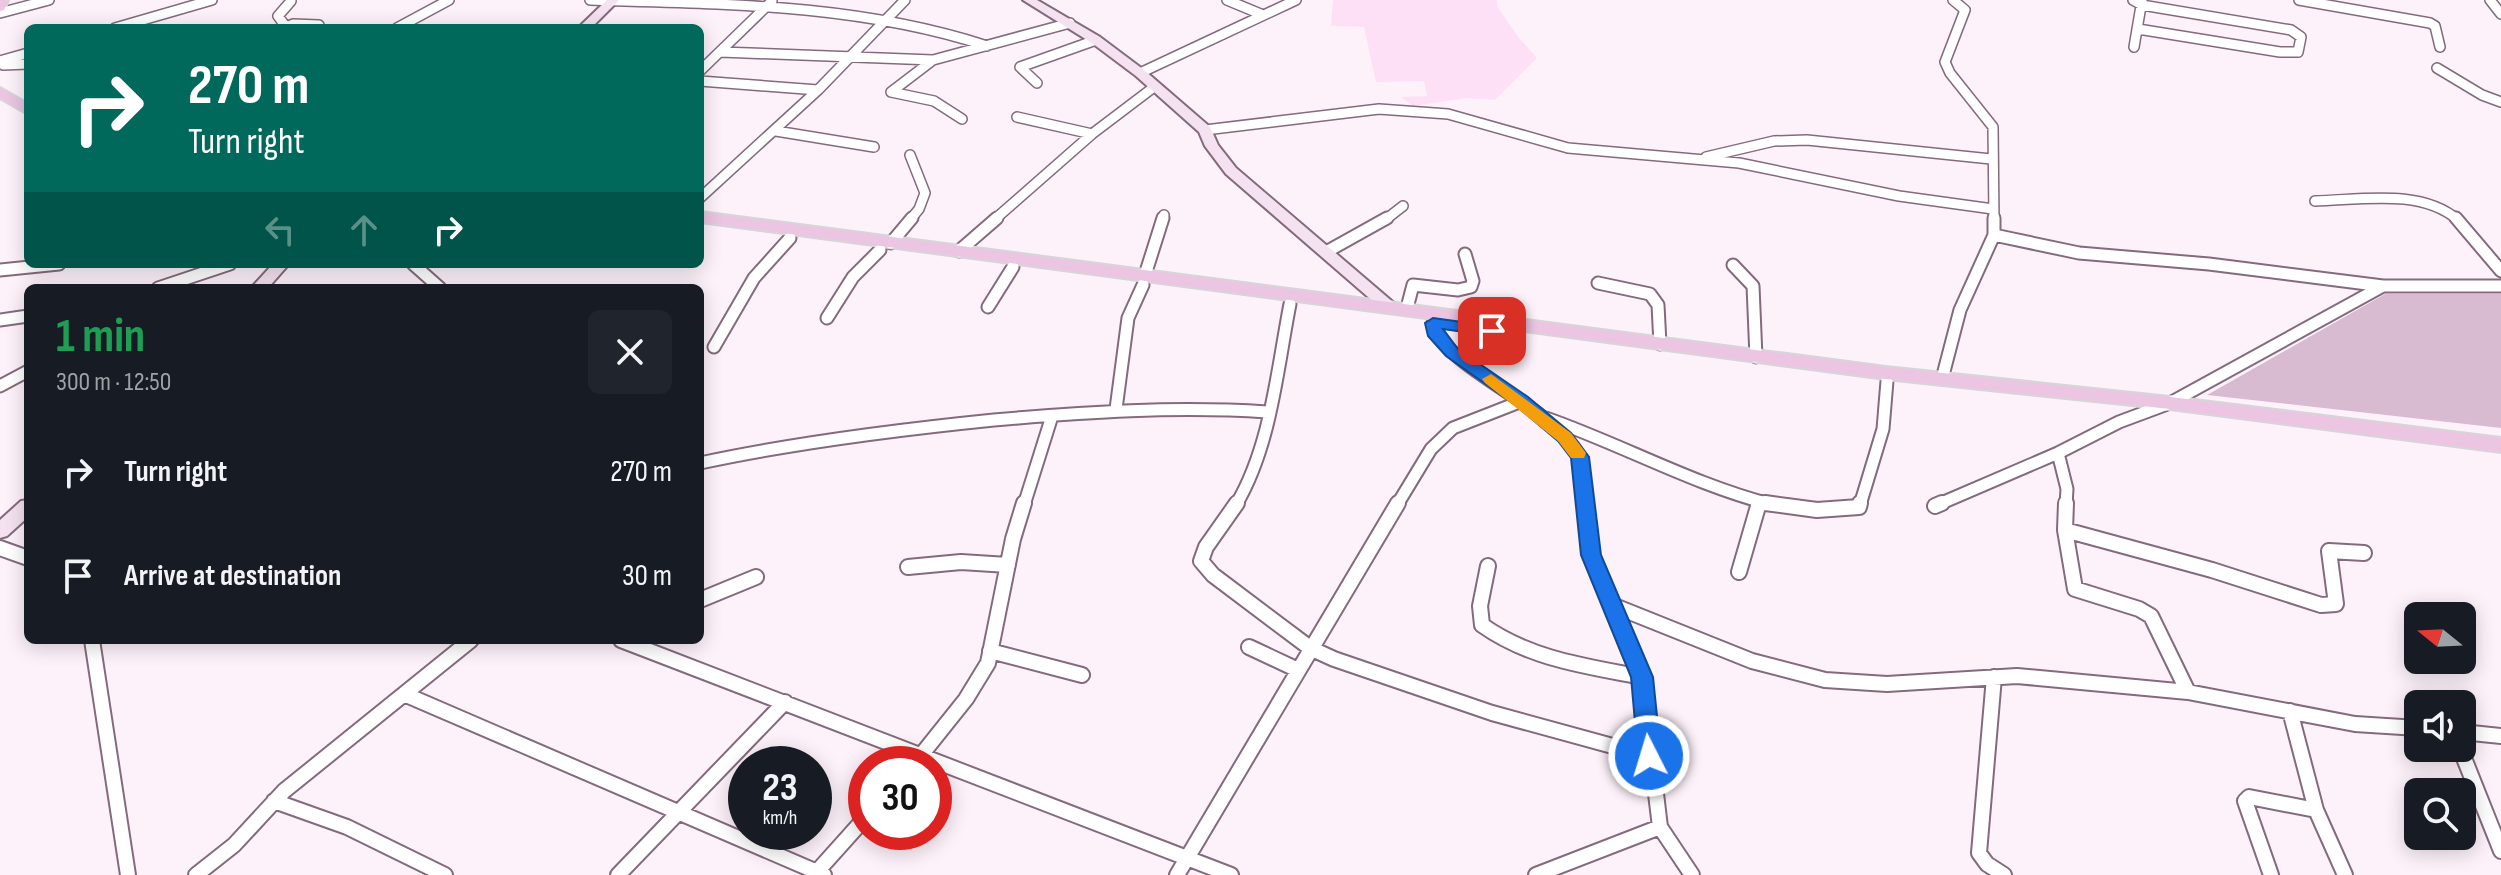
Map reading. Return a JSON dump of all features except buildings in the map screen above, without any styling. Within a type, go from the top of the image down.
[{"type":"main road","points":[[0,7],[2,0]]},
{"type":"main road","points":[[1,95],[24,108]]},
{"type":"main road","points":[[704,218],[1013,267],[1407,308],[1756,357],[2170,403],[2501,445]]},
{"type":"main road","points":[[704,226],[790,238],[959,251],[1290,304],[1433,323],[2501,454]]},
{"type":"street","points":[[0,13],[49,0]]},
{"type":"street","points":[[129,24],[212,0]]},
{"type":"street","points":[[404,24],[449,0]]},
{"type":"street","points":[[590,0],[772,1],[892,13],[951,30],[987,46]]},
{"type":"street","points":[[588,24],[613,0]]},
{"type":"street","points":[[704,194],[776,131],[905,0]]},
{"type":"street","points":[[1029,0],[1096,40],[1140,73],[1205,130],[1212,146],[1231,171],[1388,306]]},
{"type":"street","points":[[1227,0],[1263,15]]},
{"type":"street","points":[[1140,73],[1296,0]]},
{"type":"street","points":[[1942,379],[1960,310],[1994,235],[1993,127],[1950,73],[1945,62],[1965,10],[1953,0]]},
{"type":"street","points":[[2133,0],[2291,30],[2301,37],[2298,52],[2280,52],[2138,29]]},
{"type":"street","points":[[2299,0],[2430,23],[2435,26],[2440,47]]},
{"type":"street","points":[[2490,0],[2501,14]]},
{"type":"street","points":[[283,24],[278,16],[291,1]]},
{"type":"street","points":[[704,67],[772,1]]},
{"type":"street","points":[[2134,47],[2142,2]]},
{"type":"street","points":[[721,52],[933,60],[1070,23]]},
{"type":"street","points":[[1037,83],[1020,67],[1096,40]]},
{"type":"street","points":[[0,63],[24,54]]},
{"type":"street","points":[[933,60],[891,92],[934,101],[962,119]]},
{"type":"street","points":[[0,63],[24,64]]},
{"type":"street","points":[[2437,68],[2490,99],[2501,102]]},
{"type":"street","points":[[704,81],[818,90]]},
{"type":"street","points":[[959,251],[1092,134],[1154,87]]},
{"type":"street","points":[[1205,130],[1379,109],[1448,114],[1568,148],[1739,163],[1899,196],[1993,209]]},
{"type":"street","points":[[1017,117],[1092,134]]},
{"type":"street","points":[[776,131],[874,147]]},
{"type":"street","points":[[1699,159],[1774,141],[1807,140],[1991,159]]},
{"type":"street","points":[[827,318],[853,277],[919,209],[925,193],[910,155]]},
{"type":"street","points":[[2315,201],[2398,201],[2427,204],[2447,211],[2501,271]]},
{"type":"street","points":[[1326,252],[1382,222],[1403,206]]},
{"type":"street","points":[[1116,409],[1128,318],[1144,280],[1164,215]]},
{"type":"street","points":[[1994,235],[2079,253],[2209,264],[2383,286],[2501,286]]},
{"type":"street","points":[[714,347],[754,278],[790,238]]},
{"type":"street","points":[[1407,308],[1413,285],[1458,290],[1471,287],[1473,281],[1465,254]]},
{"type":"street","points":[[1733,265],[1753,286],[1756,357]]},
{"type":"street","points":[[988,307],[1013,267]]},
{"type":"street","points":[[0,270],[24,268]]},
{"type":"street","points":[[172,284],[218,268]]},
{"type":"street","points":[[263,284],[277,268]]},
{"type":"street","points":[[418,268],[436,284]]},
{"type":"street","points":[[1598,283],[1650,294],[1658,305],[1660,344]]},
{"type":"street","points":[[1935,506],[2170,403],[2383,286]]},
{"type":"street","points":[[1290,304],[1255,469],[1231,515],[1202,553],[1201,561],[1213,575],[1310,648],[1334,659],[1492,713],[1649,756]]},
{"type":"street","points":[[0,320],[24,317]]},
{"type":"street","points":[[1433,323],[1436,336],[1452,352],[1522,401],[1564,437],[1580,457],[1591,555],[1642,677],[1649,756],[1660,827],[1689,869],[1704,875]]},
{"type":"street","points":[[0,386],[24,373]]},
{"type":"street","points":[[1539,416],[1579,427],[1721,493],[1808,510],[1859,507],[1874,468],[1888,405],[1887,381]]},
{"type":"street","points":[[1177,875],[1431,449],[1453,428],[1522,401]]},
{"type":"street","points":[[704,462],[769,448],[879,431],[1116,409],[1193,407],[1267,412]]},
{"type":"street","points":[[928,746],[966,699],[988,663],[1008,565],[1052,416]]},
{"type":"street","points":[[2058,453],[2067,489],[2065,530],[2075,589],[2139,609],[2151,616],[2188,692]]},
{"type":"street","points":[[1739,572],[1759,502]]},
{"type":"street","points":[[0,531],[24,510]]},
{"type":"street","points":[[2065,530],[2212,570],[2321,605],[2336,604],[2329,551],[2364,553]]},
{"type":"street","points":[[0,548],[24,557]]},
{"type":"street","points":[[908,567],[961,562],[1008,565]]},
{"type":"street","points":[[1488,566],[1480,606],[1482,625],[1503,642],[1550,659],[1642,677]]},
{"type":"street","points":[[704,598],[756,577]]},
{"type":"street","points":[[1612,605],[1752,661],[1825,680],[1887,684],[2017,676],[2188,692],[2355,724],[2404,727]]},
{"type":"street","points":[[93,644],[128,875]]},
{"type":"street","points":[[196,875],[234,845],[274,801],[466,644]]},
{"type":"street","points":[[645,644],[885,746]]},
{"type":"street","points":[[1249,647],[1298,670]]},
{"type":"street","points":[[990,651],[1082,675]]},
{"type":"street","points":[[1994,677],[1979,853],[1987,864],[2004,875]]},
{"type":"street","points":[[404,694],[818,874],[848,838]]},
{"type":"street","points":[[618,875],[785,702]]},
{"type":"street","points":[[2290,711],[2316,810],[2345,875]]},
{"type":"street","points":[[2476,733],[2501,736]]},
{"type":"street","points":[[2466,762],[2501,851]]},
{"type":"street","points":[[952,773],[1231,875]]},
{"type":"street","points":[[2271,875],[2245,801],[2249,797],[2316,810]]},
{"type":"street","points":[[274,801],[347,827],[445,875]]},
{"type":"street","points":[[1536,875],[1660,827]]},
{"type":"shaded area","points":[[1333,0],[1497,0],[1497,6],[1519,38],[1537,58],[1495,100],[1467,98],[1413,106],[1401,97],[1427,96],[1424,81],[1376,82],[1364,27],[1331,26]]},
{"type":"slow traffic","points":[[1491,379],[1564,437],[1577,453]]},
{"type":"route","points":[[1492,331],[1433,323],[1436,336],[1452,352],[1522,401],[1564,437],[1580,457],[1591,555],[1642,677],[1649,756]]}]
